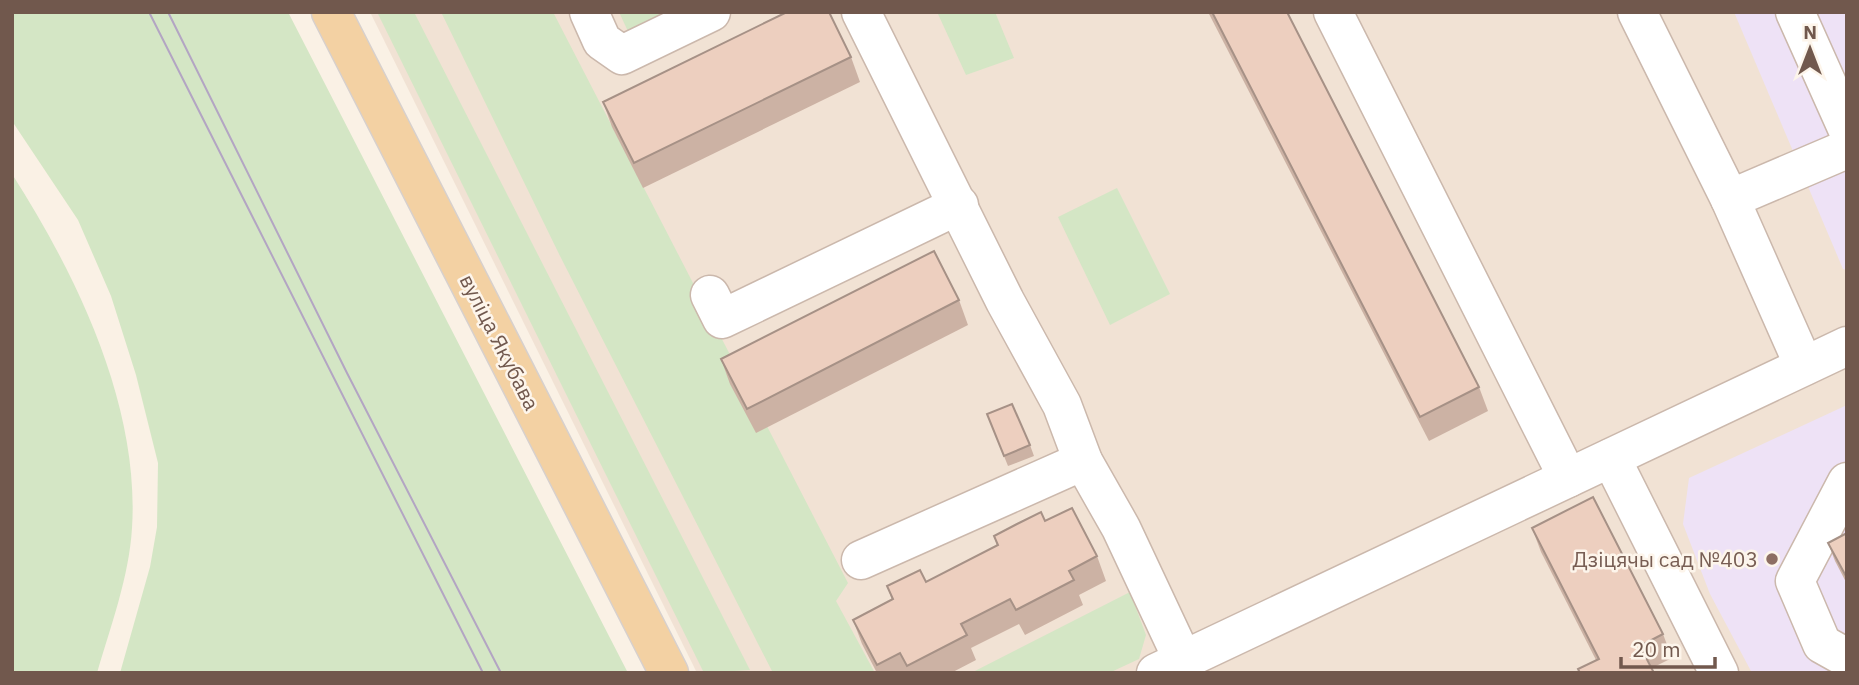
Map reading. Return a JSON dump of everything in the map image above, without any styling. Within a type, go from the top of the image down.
[{"type":"main road","name":"вуліца Якубава","points":[[331,12],[668,673]]},
{"type":"lane","points":[[589,12],[602,41],[622,55],[711,12]]},
{"type":"lane","points":[[861,12],[1005,301],[1062,404],[1083,461],[1121,528],[1170,666],[1847,346]]},
{"type":"lane","points":[[1332,12],[1568,478]]},
{"type":"lane","points":[[1637,12],[1730,199],[1804,366]]},
{"type":"lane","points":[[1795,12],[1838,85],[1847,128]]},
{"type":"lane","points":[[1730,199],[1847,149]]},
{"type":"lane","points":[[710,295],[722,319],[959,205]]},
{"type":"lane","points":[[1611,458],[1719,673]]},
{"type":"lane","points":[[861,560],[1083,461]]},
{"type":"lane","points":[[1847,482],[1795,581],[1822,644],[1847,658]]},
{"type":"shaded area","points":[[370,12],[1847,12],[1847,673],[697,673]]},
{"type":"shaded area","points":[[1734,12],[1847,12],[1847,270],[1843,269]]},
{"type":"shaded area","name":"Дзіцячы сад №403","points":[[1847,405],[1847,673],[1752,673],[1710,594],[1683,524],[1689,478]]},
{"type":"green space","points":[[12,12],[288,12],[628,673],[120,673],[150,567],[157,527],[158,463],[136,375],[111,296],[78,220],[12,121]]},
{"type":"green space","points":[[377,12],[414,12],[750,670],[704,673]]},
{"type":"green space","points":[[441,12],[553,12],[848,583],[836,601],[875,673],[773,673],[560,256]]},
{"type":"green space","points":[[619,12],[692,12],[632,40]]},
{"type":"green space","points":[[995,12],[1014,58],[966,75],[938,14]]},
{"type":"green space","points":[[12,174],[59,254],[80,298],[99,342],[126,435],[132,482],[130,546],[119,601],[97,673],[12,673]]},
{"type":"green space","points":[[1117,188],[1170,294],[1110,325],[1058,217]]},
{"type":"green space","points":[[1130,592],[1146,635],[1139,659],[1109,673],[971,673]]},
{"type":"building","points":[[787,12],[829,12],[851,57],[634,163],[603,102]]},
{"type":"building","points":[[1212,12],[1287,12],[1479,387],[1420,417]]},
{"type":"building","points":[[934,251],[959,300],[747,409],[721,359]]},
{"type":"building","points":[[1012,404],[1030,445],[1004,456],[987,414]]},
{"type":"building","points":[[1593,497],[1663,634],[1640,646],[1654,673],[1580,673],[1578,669],[1599,659],[1532,528]]},
{"type":"building","points":[[1072,508],[1097,556],[1069,571],[1074,580],[1016,610],[1010,599],[961,624],[967,635],[907,666],[900,653],[877,665],[853,620],[893,599],[887,586],[920,570],[926,582],[998,545],[994,536],[1017,524],[1041,512],[1045,521]]},
{"type":"building","points":[[1847,533],[1847,578],[1828,543]]},
{"type":"tram line","points":[[149,12],[483,673]]},
{"type":"tram line","points":[[168,12],[347,373],[501,673]]},
{"type":"place","name":"Дзіцячы сад №403","points":[[1772,559]]}]
